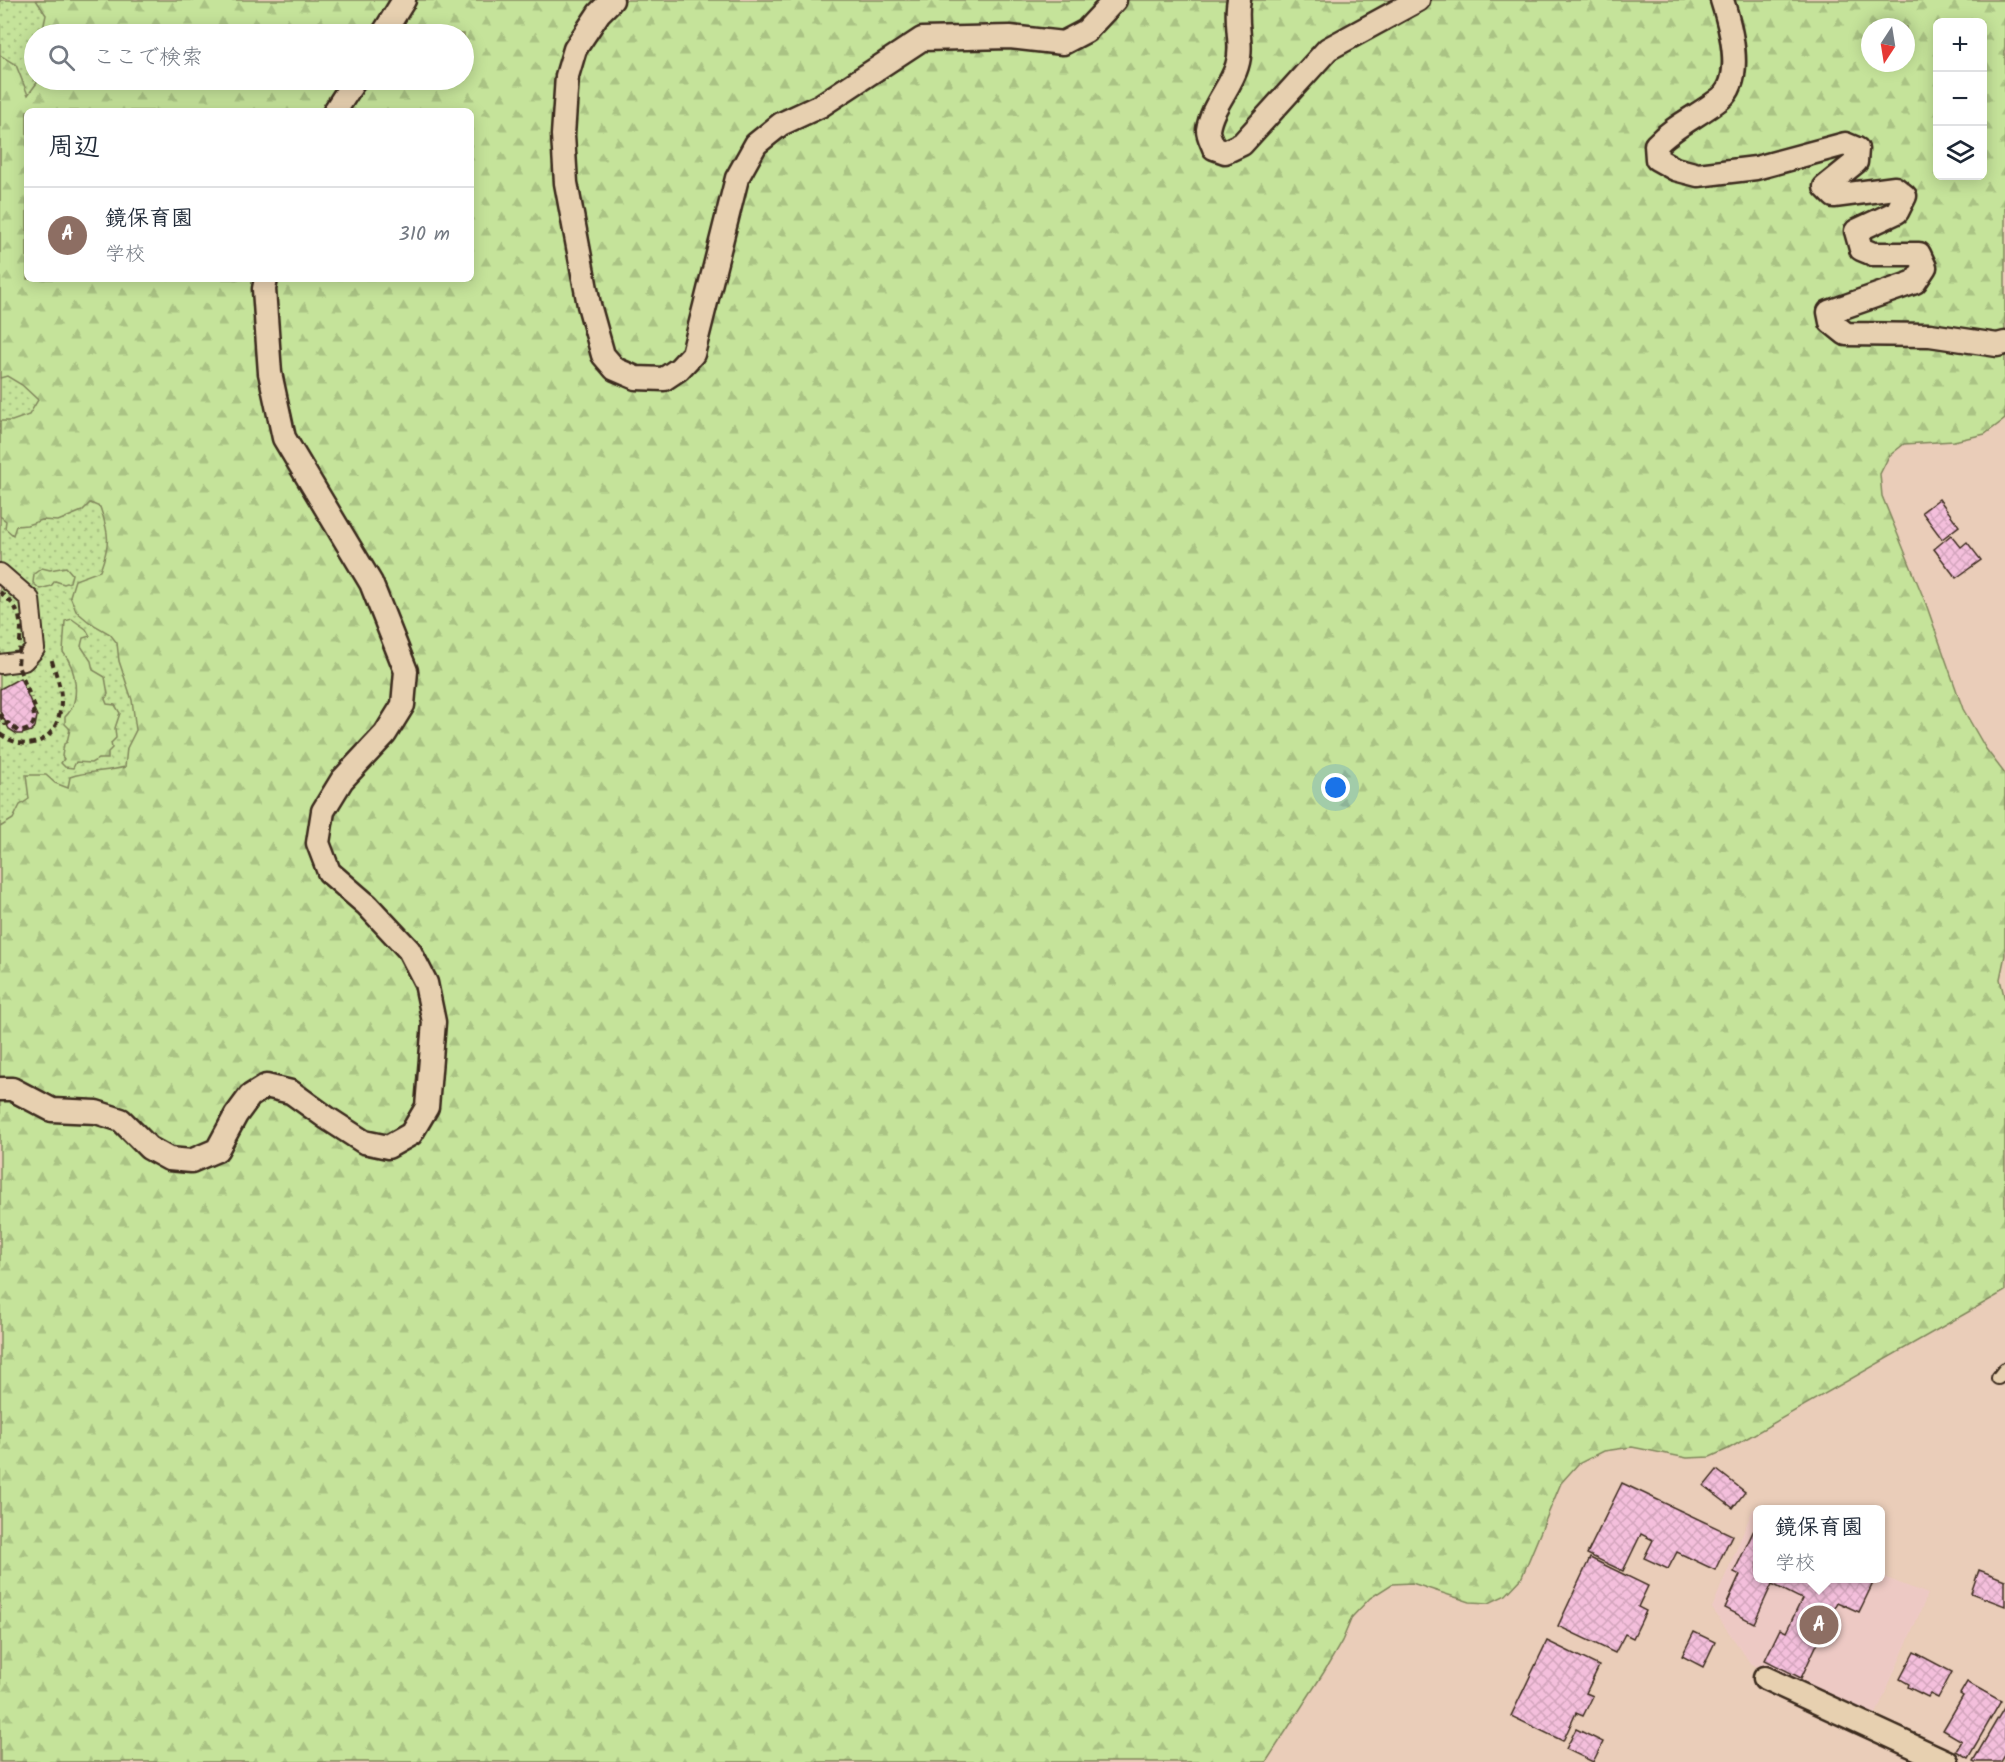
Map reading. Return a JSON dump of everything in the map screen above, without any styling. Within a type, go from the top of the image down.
[{"type":"street","points":[[389,24],[404,0]]},
{"type":"street","points":[[612,0],[599,13],[575,50],[567,76],[563,135],[566,183],[589,305],[603,355],[615,369],[636,378],[664,379],[679,369],[693,354],[737,178],[756,144],[782,124],[820,106],[922,39],[1010,37],[1063,43],[1086,31],[1115,0]]},
{"type":"street","points":[[1239,0],[1237,9],[1241,45],[1237,66],[1212,118],[1208,132],[1215,148],[1225,152],[1242,144],[1328,49],[1418,0]]},
{"type":"street","points":[[1722,0],[1732,31],[1734,78],[1723,97],[1668,133],[1656,145],[1657,159],[1675,169],[1698,175],[1756,168],[1845,144],[1857,149],[1856,162],[1825,187],[1834,196],[1895,189],[1905,196],[1897,212],[1856,231],[1862,249],[1873,254],[1919,254],[1925,267],[1915,282],[1829,312],[1831,322],[1846,334],[1929,335],[1997,345],[2005,343]]},
{"type":"street","points":[[337,108],[349,90]]},
{"type":"street","points":[[0,1089],[12,1089],[52,1110],[96,1112],[121,1120],[149,1149],[169,1159],[191,1161],[217,1150],[236,1115],[250,1096],[266,1086],[291,1092],[364,1142],[388,1147],[411,1134],[427,1107],[434,1022],[426,983],[409,950],[367,905],[329,872],[318,843],[323,811],[342,780],[385,734],[403,705],[406,671],[371,583],[284,438],[270,373],[265,282]]},
{"type":"street","points":[[0,573],[30,599],[35,649],[24,661],[0,664]]},
{"type":"street","points":[[1765,1678],[1947,1762]]},
{"type":"path","points":[[0,592],[14,605],[19,616],[21,628],[18,666],[36,710],[33,712],[35,717],[33,726],[26,731],[18,731],[8,723],[5,724],[0,714]]},
{"type":"path","points":[[0,734],[10,741],[32,745],[47,738],[58,720],[61,698],[55,672],[47,644],[34,633]]},
{"type":"shaded area","points":[[1753,1509],[1753,1583],[1885,1583],[1885,1578],[1928,1594],[1873,1721],[1750,1663],[1712,1608]]},
{"type":"green space","points":[[0,0],[108,0],[112,24],[24,24],[24,90],[89,90],[36,108],[24,108],[24,282],[147,282],[171,766],[0,851]]},
{"type":"green space","points":[[36,0],[2005,0],[2005,419],[1985,434],[1954,441],[1904,444],[1889,456],[1880,474],[1882,496],[1926,604],[1963,709],[1986,749],[2005,774],[2005,955],[2000,979],[2005,1000],[2005,1291],[1728,1449],[1710,1457],[1687,1458],[1632,1447],[1604,1451],[1578,1464],[1561,1483],[1521,1579],[1506,1595],[1489,1603],[1470,1602],[1412,1583],[1392,1584],[1370,1598],[1352,1617],[1342,1641],[1324,1672],[1266,1762],[0,1762],[0,827],[13,819],[20,805],[29,799],[26,775],[46,775],[55,783],[68,788],[70,777],[125,767],[127,748],[136,730],[132,700],[119,661],[117,643],[110,634],[89,622],[76,611],[70,596],[75,580],[100,571],[108,539],[100,507],[90,503],[82,511],[58,521],[42,520],[16,526],[13,535],[5,528],[6,521],[0,516],[0,421],[12,421],[29,415],[38,400],[22,385],[7,376],[0,378],[0,55],[16,65],[24,90],[28,95],[32,90],[474,90],[474,24],[44,24],[46,15]]},
{"type":"green space","points":[[66,567],[72,574],[70,582],[64,584],[55,581],[51,586],[40,589],[33,583],[34,574],[42,568],[50,570]]},
{"type":"green space","points":[[72,619],[86,629],[90,636],[83,638],[81,646],[91,661],[93,670],[105,677],[107,704],[115,705],[120,713],[115,728],[116,738],[111,743],[112,748],[108,752],[108,759],[98,759],[91,763],[76,762],[73,768],[65,767],[61,763],[64,759],[62,756],[64,744],[67,742],[70,729],[65,724],[65,717],[74,702],[75,694],[74,675],[63,652],[65,621]]},
{"type":"building","points":[[1939,499],[1959,526],[1942,539],[1922,512]]},
{"type":"building","points":[[1951,535],[1961,547],[1967,542],[1981,560],[1956,578],[1934,549]]},
{"type":"building","points":[[20,678],[37,716],[35,727],[31,731],[17,734],[9,729],[0,711],[0,689]]},
{"type":"building","points":[[1717,1470],[1745,1492],[1733,1508],[1704,1486]]},
{"type":"building","points":[[1622,1483],[1732,1535],[1715,1570],[1677,1552],[1668,1569],[1644,1558],[1653,1540],[1641,1534],[1623,1571],[1587,1554]]},
{"type":"building","points":[[1753,1532],[1753,1583],[1873,1583],[1859,1612],[1837,1602],[1801,1678],[1765,1660],[1780,1629],[1786,1632],[1802,1599],[1772,1584],[1754,1623],[1725,1608],[1740,1575],[1734,1572]]},
{"type":"building","points":[[1590,1558],[1648,1586],[1638,1607],[1646,1611],[1633,1638],[1625,1634],[1615,1653],[1558,1626]]},
{"type":"building","points":[[1979,1570],[2005,1580],[2005,1606],[1971,1593]]},
{"type":"building","points":[[1694,1632],[1715,1642],[1703,1667],[1682,1656]]},
{"type":"building","points":[[1547,1641],[1599,1666],[1586,1693],[1593,1696],[1583,1716],[1576,1713],[1563,1741],[1511,1716]]},
{"type":"building","points":[[1914,1652],[1952,1672],[1938,1698],[1930,1694],[1928,1697],[1908,1687],[1909,1684],[1900,1679]]},
{"type":"building","points":[[1967,1682],[2001,1701],[1968,1758],[1956,1751],[1962,1741],[1943,1730],[1963,1696],[1960,1694]]},
{"type":"building","points":[[2005,1706],[2005,1755],[2001,1762],[1973,1761]]},
{"type":"building","points":[[1576,1729],[1603,1742],[1593,1762],[1566,1749]]},
{"type":"place","name":"鏡保育園","points":[[1819,1625]]}]
